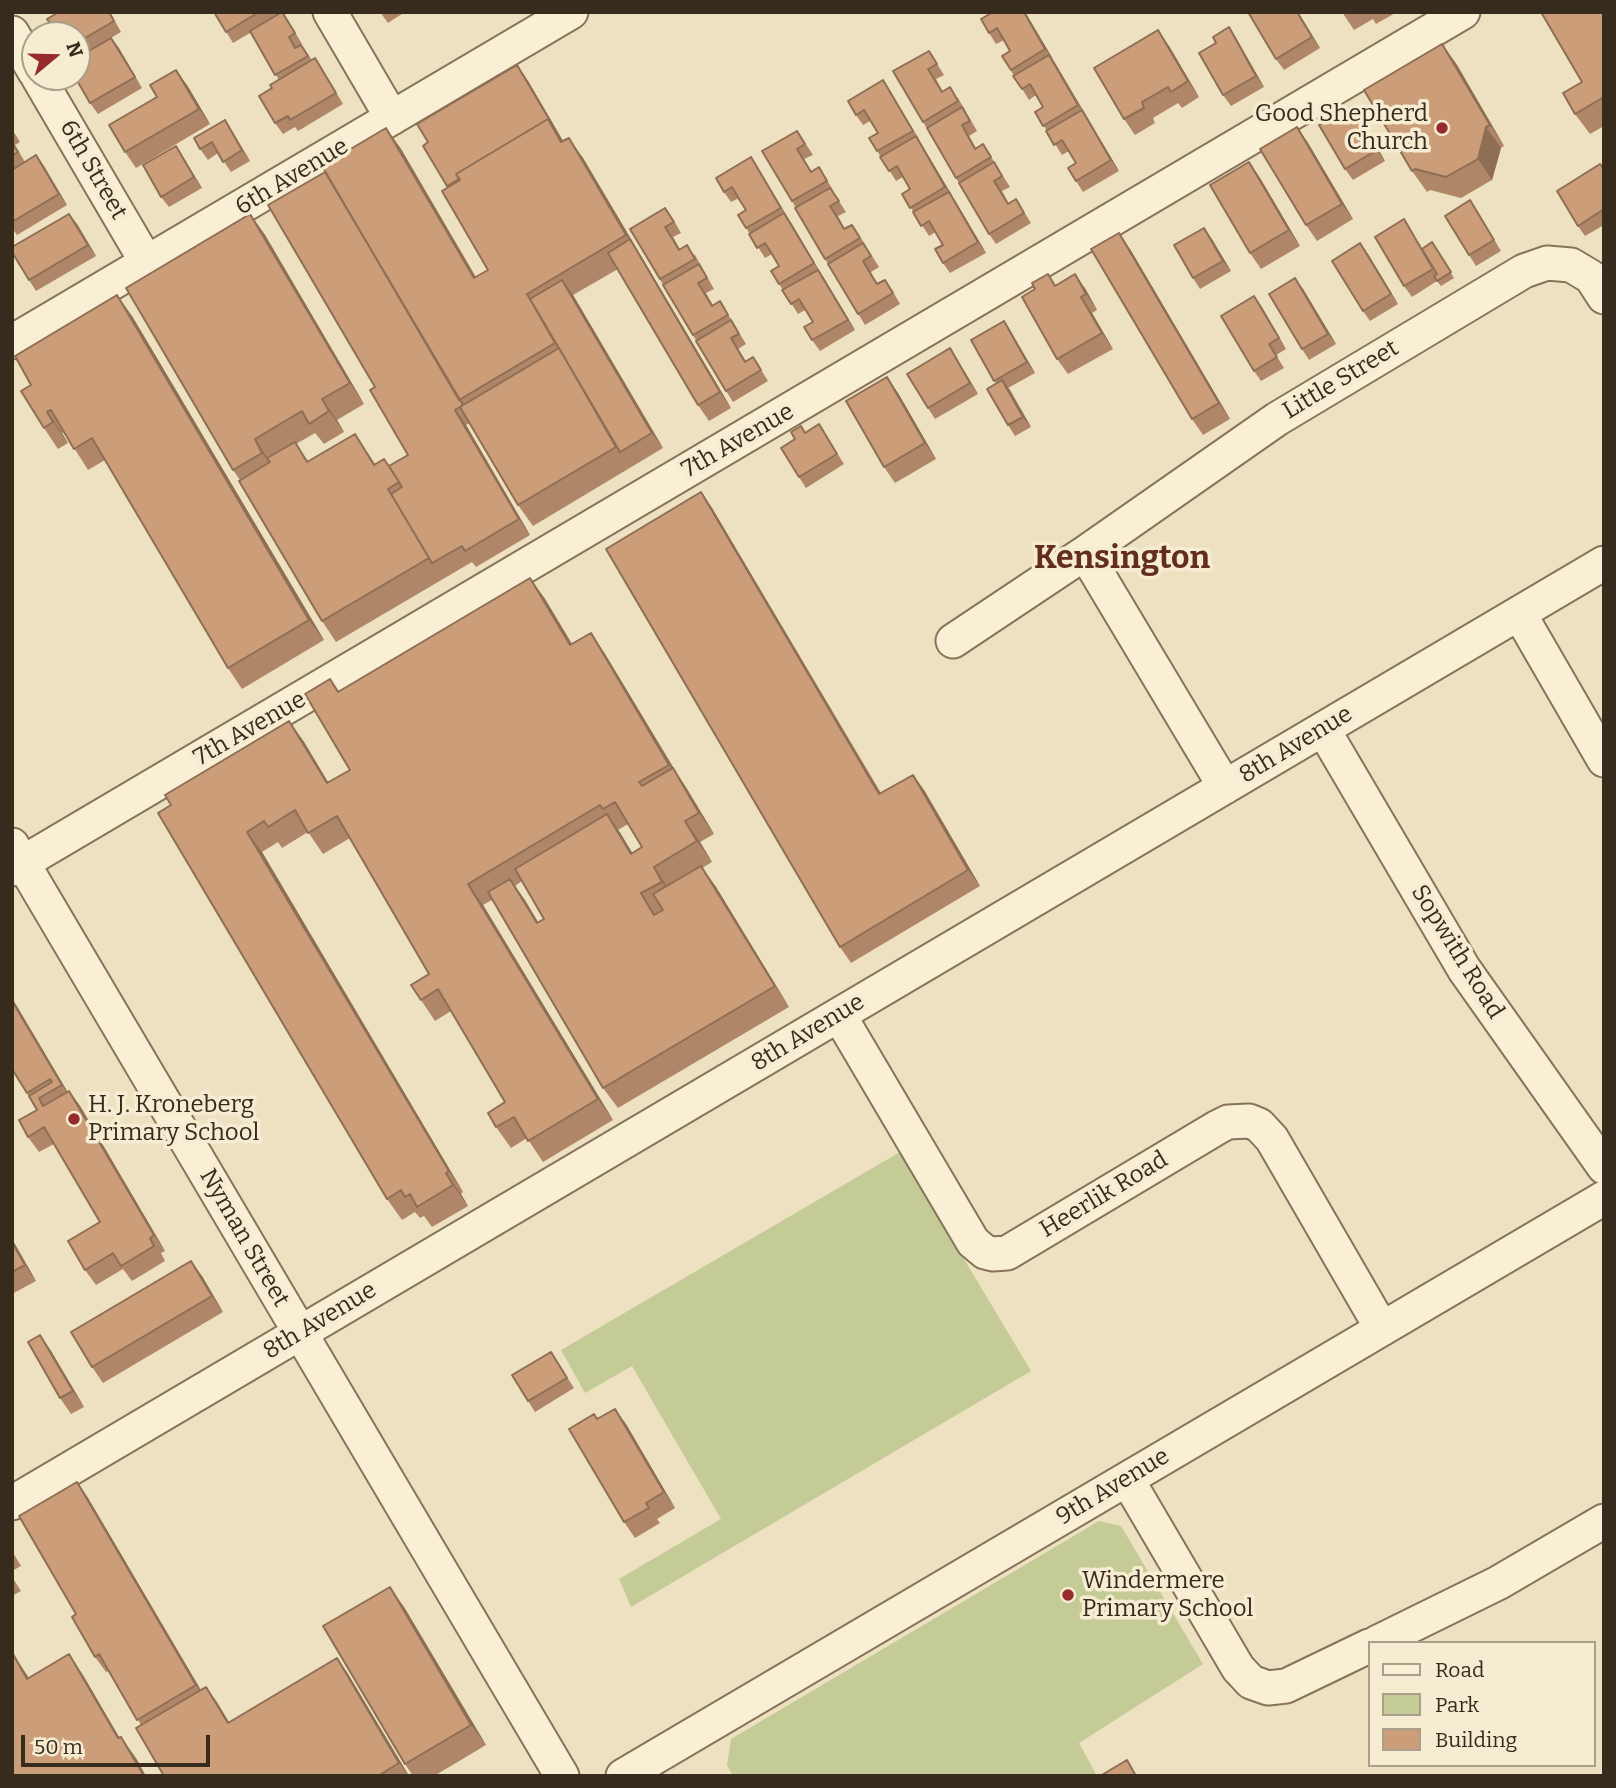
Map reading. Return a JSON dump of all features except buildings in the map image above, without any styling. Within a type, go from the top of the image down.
[{"type":"street","points":[[330,12],[392,118]]},
{"type":"street","name":"6th Avenue","points":[[12,342],[571,12]]},
{"type":"street","name":"7th Avenue","points":[[16,859],[1463,12]]},
{"type":"street","points":[[12,33],[21,48]]},
{"type":"street","name":"6th Street","points":[[46,91],[147,262]]},
{"type":"street","name":"Little Street","points":[[953,641],[1278,419],[1535,265],[1560,262],[1571,265],[1591,277],[1604,297]]},
{"type":"street","points":[[1085,553],[1225,787]]},
{"type":"street","name":"8th Avenue","points":[[12,1503],[1604,562]]},
{"type":"street","points":[[1520,613],[1604,760]]},
{"type":"street","name":"Sopwith Road","points":[[1323,729],[1464,969],[1604,1167]]},
{"type":"street","name":"Nyman Street","points":[[16,859],[562,1776]]},
{"type":"street","name":"Heerlik Road","points":[[839,1015],[973,1242],[985,1252],[1007,1252],[1218,1127],[1228,1122],[1249,1121],[1259,1125],[1272,1139],[1382,1329]]},
{"type":"street","name":"9th Avenue","points":[[623,1776],[1604,1198]]},
{"type":"street","points":[[1126,1479],[1238,1668],[1251,1682],[1268,1688],[1286,1686],[1368,1646]]},
{"type":"street","points":[[1380,1641],[1498,1583],[1604,1521]]},
{"type":"green space","points":[[900,1152],[1031,1371],[631,1607],[619,1579],[721,1519],[632,1366],[585,1393],[561,1350]]},
{"type":"green space","name":"Windermere Primary School","points":[[1099,1521],[1121,1526],[1203,1664],[1079,1743],[1097,1776],[733,1776],[727,1765],[731,1739]]},
{"type":"place","name":"Good Shepherd Church","points":[[1442,128]]},
{"type":"place","name":"H. J. Kroneberg Primary School","points":[[74,1119]]},
{"type":"place","name":"Windermere Primary School","points":[[1068,1595]]},
{"type":"district","name":"Kensington","points":[[1122,559]]}]
